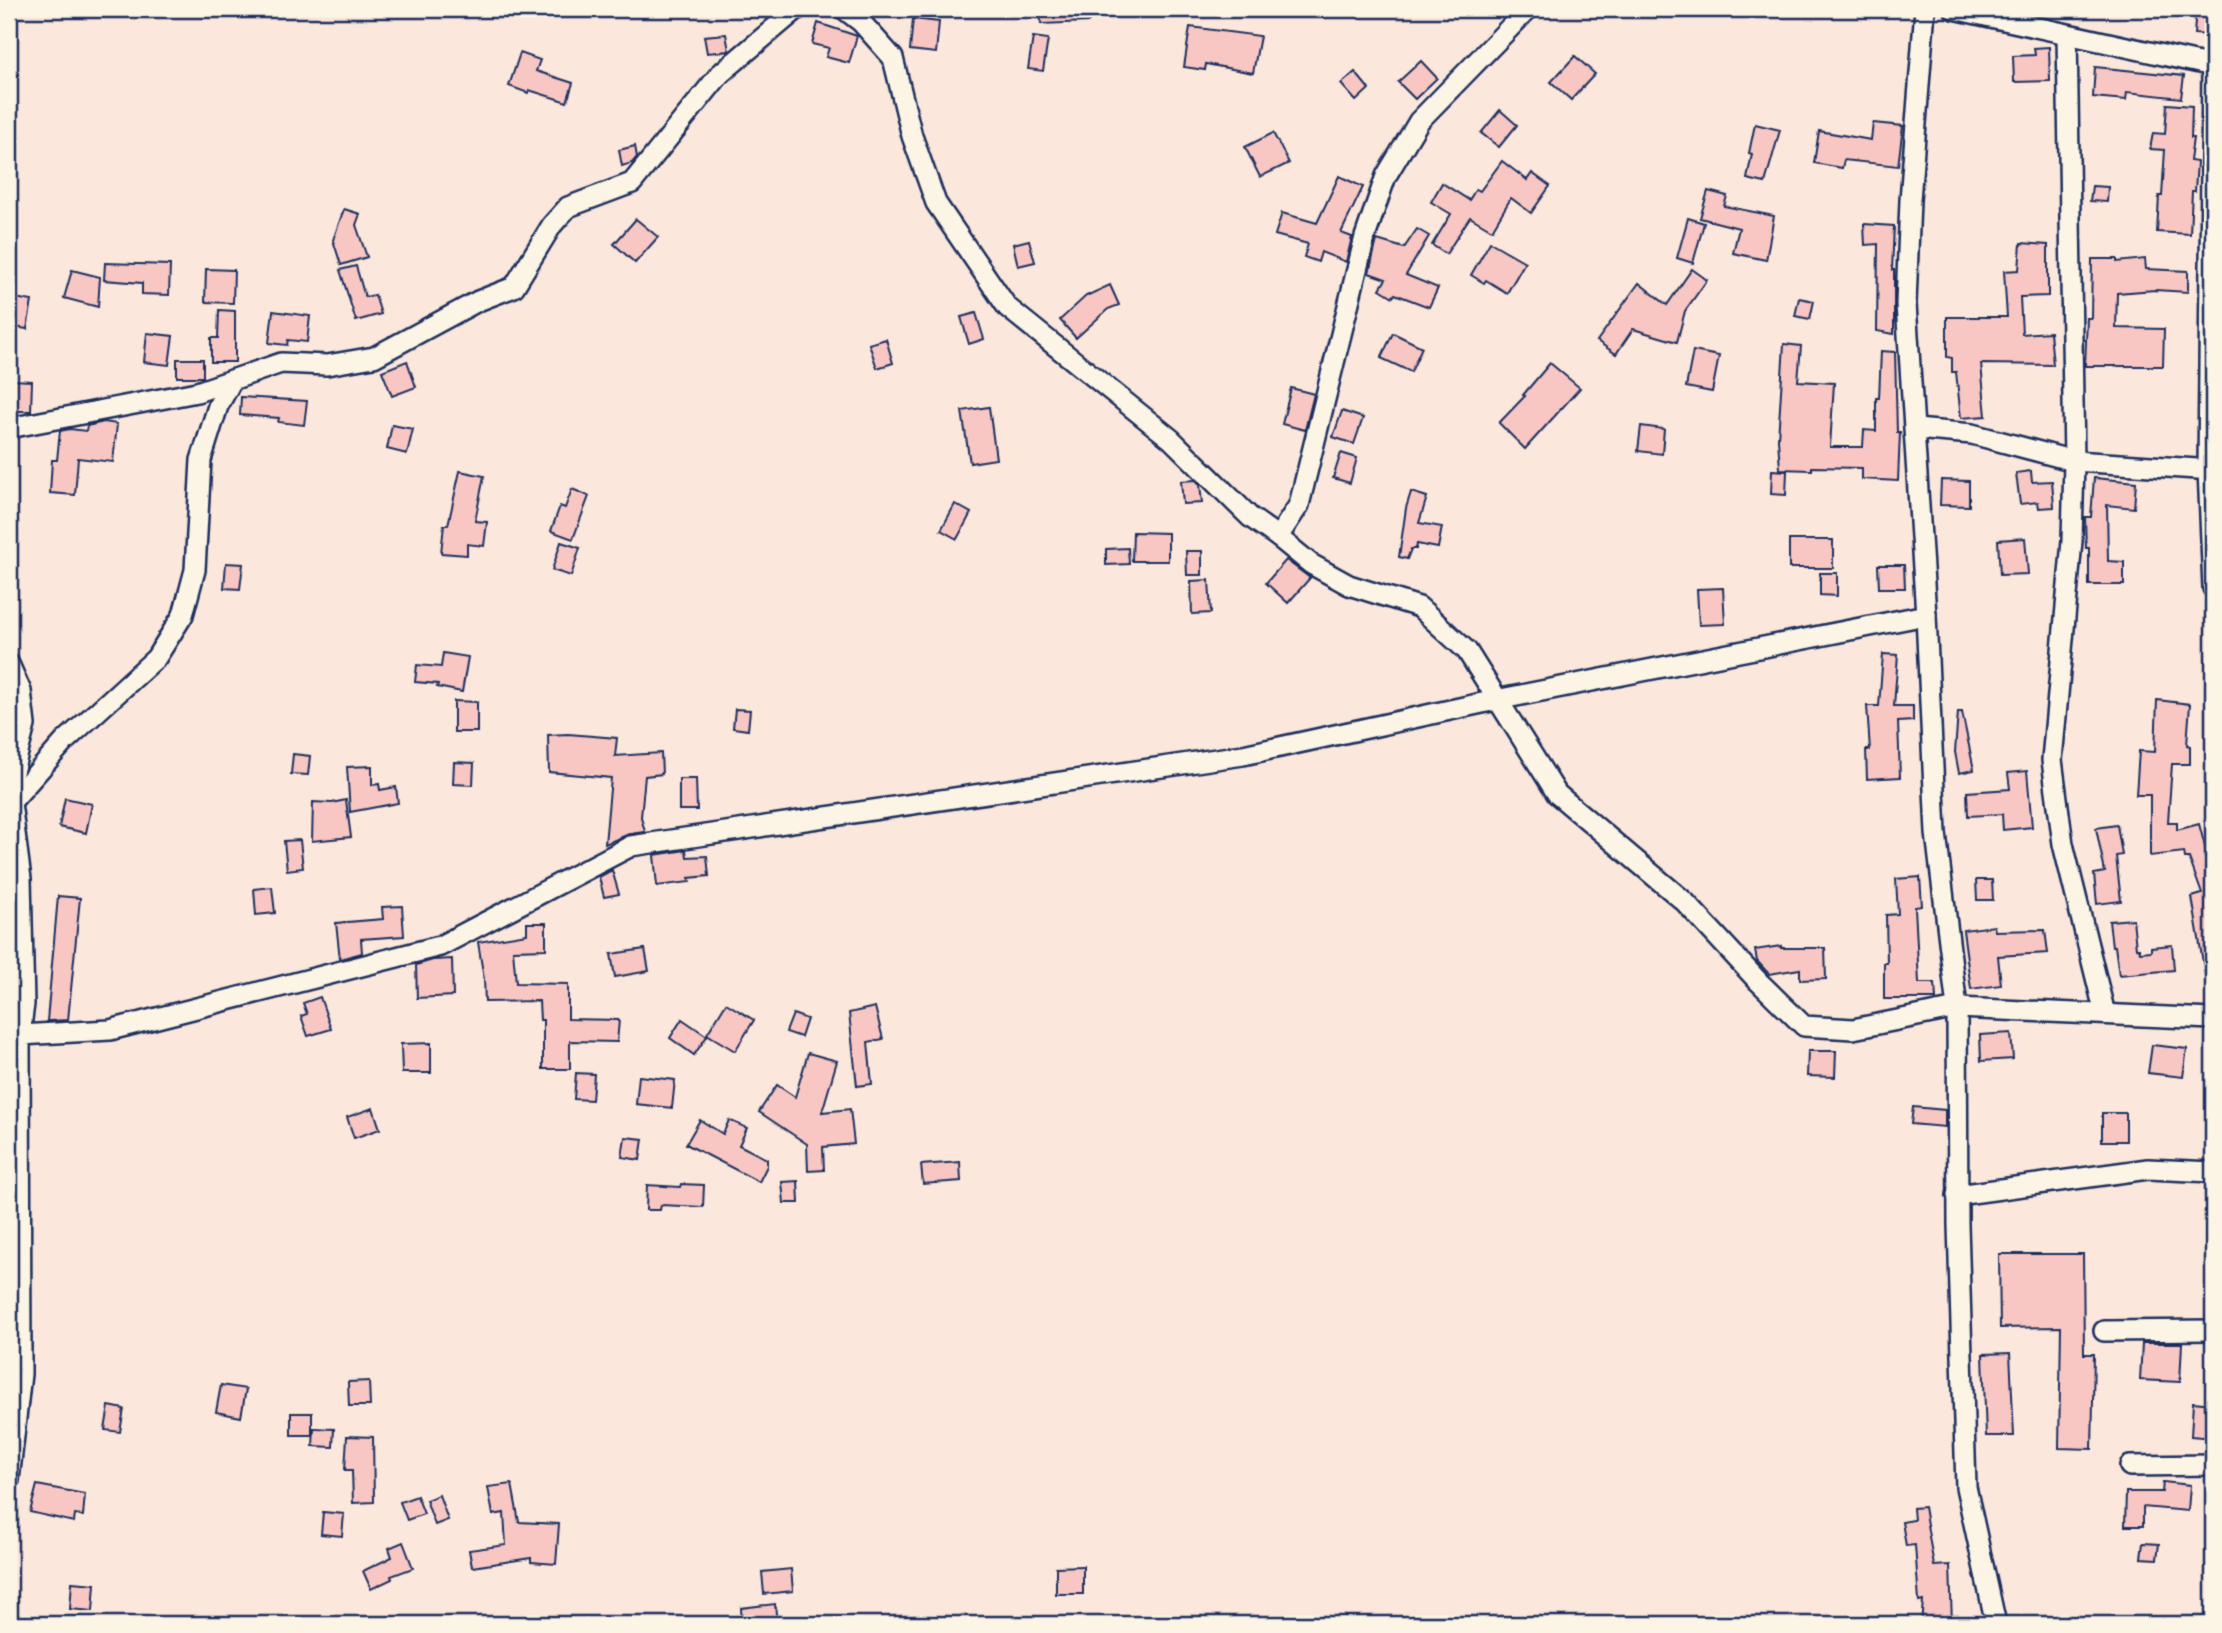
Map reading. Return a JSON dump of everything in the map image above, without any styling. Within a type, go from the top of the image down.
[{"type":"street","points":[[9,428],[197,392],[281,363],[327,365],[374,357],[478,301],[514,287],[552,225],[568,207],[632,183],[720,75],[797,9]]},
{"type":"street","points":[[844,9],[861,22],[893,58],[912,135],[936,203],[1007,307],[1171,439],[1250,517],[1311,565],[1349,585],[1419,607],[1467,651],[1557,794],[1685,902],[1804,1026],[1853,1030],[1957,1008],[2213,1019]]},
{"type":"street","points":[[1278,537],[1299,505],[1365,237],[1386,176],[1419,121],[1528,9]]},
{"type":"street","points":[[1926,9],[1910,201],[1906,304],[1916,429],[1936,833],[1957,1008],[1958,1195],[1966,1487],[1996,1624]]},
{"type":"street","points":[[1954,9],[2213,66],[2213,588]]},
{"type":"street","points":[[2067,35],[2074,461],[2072,541],[2052,760],[2063,844],[2105,1014]]},
{"type":"street","points":[[11,802],[65,741],[156,657],[183,615],[195,570],[201,460],[218,406],[232,380]]},
{"type":"street","points":[[1916,429],[1972,434],[2074,461],[2211,469]]},
{"type":"street","points":[[20,1035],[110,1030],[440,946],[631,846],[1243,755],[1496,700],[1926,615]]},
{"type":"street","points":[[9,664],[21,691],[25,725],[9,788],[21,879],[23,1004],[20,1035],[21,1374],[9,1480]]},
{"type":"street","points":[[1958,1195],[2148,1169],[2213,1172]]},
{"type":"street","points":[[2104,1331],[2213,1330]]},
{"type":"street","points":[[2130,1466],[2213,1465]]},
{"type":"building","points":[[1040,9],[1089,9],[1089,22],[1041,24]]},
{"type":"building","points":[[2196,9],[2213,9],[2213,35],[2194,34]]},
{"type":"building","points":[[913,19],[939,22],[936,53],[910,50]]},
{"type":"building","points":[[818,23],[857,36],[849,63],[826,57],[829,48],[812,44]]},
{"type":"building","points":[[1190,27],[1260,36],[1253,73],[1206,64],[1205,70],[1184,67]]},
{"type":"building","points":[[726,34],[729,51],[707,53],[704,36]]},
{"type":"building","points":[[1033,37],[1048,39],[1043,71],[1028,69]]},
{"type":"building","points":[[2049,47],[2050,81],[2014,82],[2013,56],[2035,55],[2034,48]]},
{"type":"building","points":[[520,53],[540,60],[536,71],[573,83],[567,102],[509,86]]},
{"type":"building","points":[[1575,56],[1595,74],[1571,100],[1551,82]]},
{"type":"building","points":[[1421,61],[1437,78],[1415,99],[1398,82]]},
{"type":"building","points":[[2095,67],[2184,76],[2181,98],[2127,92],[2126,100],[2093,97]]},
{"type":"building","points":[[1355,72],[1369,89],[1356,101],[1341,84]]},
{"type":"building","points":[[2167,104],[2192,106],[2193,138],[2190,161],[2197,162],[2195,191],[2192,191],[2190,234],[2157,232],[2165,150],[2150,149],[2153,133],[2165,134]]},
{"type":"building","points":[[1500,110],[1517,125],[1499,147],[1481,133]]},
{"type":"building","points":[[1873,123],[1903,126],[1898,166],[1844,160],[1842,168],[1814,163],[1819,131],[1871,140]]},
{"type":"building","points":[[1755,124],[1780,130],[1765,183],[1747,179]]},
{"type":"building","points":[[1273,133],[1289,163],[1260,177],[1245,147]]},
{"type":"building","points":[[635,146],[637,157],[632,163],[622,166],[619,150]]},
{"type":"building","points":[[1502,161],[1527,180],[1532,173],[1550,186],[1531,213],[1511,198],[1492,230],[1470,217],[1446,254],[1432,245],[1451,214],[1431,202],[1442,183],[1469,200],[1476,189],[1480,191]]},
{"type":"building","points":[[1339,176],[1363,187],[1341,233],[1352,237],[1346,262],[1321,252],[1318,262],[1304,257],[1308,244],[1275,235],[1282,213],[1317,223]]},
{"type":"building","points":[[2092,186],[2108,187],[2107,202],[2090,201]]},
{"type":"building","points":[[1708,191],[1727,196],[1724,206],[1774,216],[1766,260],[1733,253],[1739,228],[1700,218]]},
{"type":"building","points":[[344,209],[360,214],[356,225],[367,257],[341,265],[333,240]]},
{"type":"building","points":[[1688,218],[1704,223],[1693,263],[1677,258]]},
{"type":"building","points":[[636,219],[658,237],[635,263],[614,244]]},
{"type":"building","points":[[1864,224],[1894,226],[1894,334],[1877,331],[1878,244],[1865,245]]},
{"type":"building","points":[[1417,229],[1429,236],[1406,275],[1438,288],[1429,307],[1395,294],[1393,297],[1380,289],[1386,279],[1369,273],[1377,240],[1404,248]]},
{"type":"building","points":[[1029,240],[1035,262],[1018,266],[1013,244]]},
{"type":"building","points":[[1490,242],[1525,262],[1507,293],[1486,280],[1484,283],[1471,275]]},
{"type":"building","points":[[2021,243],[2048,245],[2048,296],[2020,297],[2022,334],[2050,332],[2053,365],[1981,364],[1986,416],[1961,418],[1956,372],[1952,372],[1952,358],[1947,357],[1947,317],[2007,317],[2004,271],[2019,270]]},
{"type":"building","points":[[2092,259],[2117,259],[2117,262],[2145,259],[2146,269],[2188,271],[2188,292],[2155,290],[2117,293],[2116,328],[2164,329],[2163,366],[2085,366],[2087,318],[2091,318]]},
{"type":"building","points":[[105,263],[170,265],[169,295],[142,294],[142,283],[104,280]]},
{"type":"building","points":[[356,266],[365,297],[375,295],[381,314],[356,321],[340,270]]},
{"type":"building","points":[[206,269],[234,270],[233,303],[205,302]]},
{"type":"building","points":[[1692,269],[1707,280],[1685,311],[1677,342],[1633,329],[1616,354],[1597,341],[1639,283],[1667,305]]},
{"type":"building","points":[[72,270],[100,277],[98,307],[64,298]]},
{"type":"building","points":[[1110,285],[1119,305],[1108,309],[1076,338],[1060,320],[1086,296]]},
{"type":"building","points":[[9,297],[32,301],[27,329],[9,326]]},
{"type":"building","points":[[1799,298],[1814,301],[1810,319],[1795,316]]},
{"type":"building","points":[[219,310],[235,311],[235,362],[211,362],[211,338],[218,338]]},
{"type":"building","points":[[273,311],[310,316],[307,342],[288,340],[287,345],[269,343]]},
{"type":"building","points":[[976,313],[984,339],[969,344],[961,317]]},
{"type":"building","points":[[147,333],[173,336],[169,365],[144,362]]},
{"type":"building","points":[[1393,333],[1422,347],[1411,372],[1381,358]]},
{"type":"building","points":[[886,339],[893,363],[877,368],[869,344]]},
{"type":"building","points":[[1784,344],[1801,346],[1798,381],[1834,383],[1830,447],[1863,447],[1864,430],[1876,431],[1881,351],[1895,352],[1897,432],[1900,432],[1898,481],[1862,479],[1862,468],[1780,469],[1778,439]]},
{"type":"building","points":[[1693,351],[1719,356],[1712,392],[1686,387]]},
{"type":"building","points":[[177,359],[203,359],[203,377],[177,377]]},
{"type":"building","points":[[407,361],[416,387],[392,396],[382,371]]},
{"type":"building","points":[[1550,363],[1580,388],[1525,449],[1499,423],[1525,396],[1523,395]]},
{"type":"building","points":[[12,380],[32,381],[31,411],[11,411]]},
{"type":"building","points":[[1291,388],[1314,394],[1305,430],[1282,424]]},
{"type":"building","points":[[241,397],[307,401],[304,425],[278,422],[279,418],[240,415]]},
{"type":"building","points":[[989,407],[996,459],[970,463],[962,411]]},
{"type":"building","points":[[1342,411],[1363,418],[1354,444],[1333,437]]},
{"type":"building","points":[[104,422],[117,424],[113,462],[78,458],[75,495],[50,493],[52,460],[57,460],[60,431],[86,431],[87,426]]},
{"type":"building","points":[[392,425],[413,429],[407,454],[387,449]]},
{"type":"building","points":[[1641,426],[1664,429],[1662,454],[1638,451]]},
{"type":"building","points":[[1341,453],[1357,458],[1350,483],[1333,478]]},
{"type":"building","points":[[1772,470],[1787,471],[1786,495],[1771,494]]},
{"type":"building","points":[[460,471],[484,476],[475,521],[487,522],[484,546],[467,544],[467,555],[441,553],[444,525],[448,525]]},
{"type":"building","points":[[2031,471],[2032,482],[2052,481],[2054,507],[2039,508],[2038,502],[2020,504],[2016,473]]},
{"type":"building","points":[[2094,478],[2136,482],[2134,508],[2107,505],[2108,561],[2124,562],[2124,585],[2089,585],[2089,548],[2086,548],[2085,517],[2091,517]]},
{"type":"building","points":[[1196,480],[1200,485],[1202,503],[1183,504],[1181,481]]},
{"type":"building","points":[[1941,480],[1969,481],[1969,506],[1940,505]]},
{"type":"building","points":[[572,489],[589,496],[573,539],[551,531],[560,506],[565,508]]},
{"type":"building","points":[[1411,492],[1427,497],[1419,523],[1442,527],[1438,548],[1417,544],[1416,549],[1411,549],[1407,559],[1399,557]]},
{"type":"building","points":[[955,504],[971,513],[957,539],[941,530]]},
{"type":"building","points":[[1133,532],[1168,533],[1168,561],[1132,561]]},
{"type":"building","points":[[2025,538],[2028,574],[2000,575],[1998,540]]},
{"type":"building","points":[[1789,540],[1833,540],[1833,568],[1789,568]]},
{"type":"building","points":[[561,542],[580,548],[571,576],[552,570]]},
{"type":"building","points":[[1128,548],[1129,564],[1106,565],[1106,549]]},
{"type":"building","points":[[1186,551],[1202,551],[1202,575],[1187,575]]},
{"type":"building","points":[[1286,560],[1310,578],[1288,603],[1266,583]]},
{"type":"building","points":[[226,563],[243,564],[240,589],[224,588]]},
{"type":"building","points":[[1878,565],[1904,565],[1905,588],[1879,588]]},
{"type":"building","points":[[1820,573],[1837,573],[1837,596],[1820,595]]},
{"type":"building","points":[[1209,580],[1211,613],[1192,614],[1191,581]]},
{"type":"building","points":[[1723,588],[1725,624],[1699,625],[1697,589]]},
{"type":"building","points":[[443,653],[468,657],[462,692],[437,687],[438,684],[415,682],[417,665],[441,667]]},
{"type":"building","points":[[1883,654],[1898,655],[1894,706],[1913,706],[1913,721],[1898,722],[1900,777],[1867,779],[1866,750],[1870,750],[1867,706],[1879,706]]},
{"type":"building","points":[[2157,700],[2190,704],[2187,745],[2190,746],[2190,764],[2172,764],[2168,822],[2177,822],[2177,830],[2199,824],[2207,854],[2204,855],[2213,883],[2213,974],[2205,975],[2192,897],[2202,894],[2189,858],[2185,858],[2184,852],[2150,856],[2150,795],[2136,795],[2139,751],[2155,752]]},
{"type":"building","points":[[454,701],[477,702],[477,732],[454,732]]},
{"type":"building","points":[[735,709],[750,710],[748,730],[733,728]]},
{"type":"building","points":[[1958,712],[1962,712],[1974,770],[1959,773],[1955,752]]},
{"type":"building","points":[[548,735],[617,738],[615,756],[661,753],[662,774],[645,776],[641,817],[645,832],[629,834],[605,844],[611,778],[549,772]]},
{"type":"building","points":[[293,754],[310,756],[308,775],[291,774]]},
{"type":"building","points":[[454,762],[474,763],[473,785],[453,784]]},
{"type":"building","points":[[372,766],[372,785],[379,784],[380,790],[396,787],[398,803],[350,812],[347,767]]},
{"type":"building","points":[[2027,771],[2032,827],[2003,830],[2002,814],[1968,816],[1967,792],[2010,789],[2008,773]]},
{"type":"building","points":[[679,779],[696,779],[697,810],[679,810]]},
{"type":"building","points":[[65,798],[92,804],[86,833],[59,827]]},
{"type":"building","points":[[346,800],[351,837],[312,841],[313,802],[332,803]]},
{"type":"building","points":[[2117,825],[2122,855],[2116,856],[2121,901],[2097,904],[2094,874],[2105,872],[2096,828]]},
{"type":"building","points":[[300,840],[303,868],[287,870],[284,841]]},
{"type":"building","points":[[686,850],[687,857],[707,856],[709,876],[689,878],[690,882],[657,886],[654,855]]},
{"type":"building","points":[[612,870],[619,894],[604,897],[599,877]]},
{"type":"building","points":[[1920,877],[1922,906],[1915,907],[1919,983],[1935,983],[1936,999],[1884,999],[1884,963],[1887,963],[1886,915],[1898,914],[1896,879]]},
{"type":"building","points":[[1976,880],[1992,880],[1993,900],[1977,900]]},
{"type":"building","points":[[272,887],[275,913],[256,915],[254,889]]},
{"type":"building","points":[[58,896],[80,898],[68,1020],[47,1021]]},
{"type":"building","points":[[402,906],[404,936],[361,939],[362,953],[340,959],[336,923],[383,919],[382,907]]},
{"type":"building","points":[[2133,919],[2136,948],[2139,948],[2140,952],[2151,951],[2151,947],[2172,945],[2174,970],[2119,975],[2109,921]]},
{"type":"building","points":[[527,923],[546,923],[546,949],[513,950],[516,983],[568,984],[568,1019],[619,1020],[617,1042],[570,1041],[570,1069],[543,1069],[543,1020],[540,1020],[539,1001],[485,1002],[478,942],[527,934]]},
{"type":"building","points":[[1994,926],[1995,931],[2045,930],[2048,953],[1998,956],[2001,985],[1971,989],[1963,930]]},
{"type":"building","points":[[1781,946],[1825,948],[1826,979],[1800,980],[1800,969],[1769,974],[1757,961],[1755,950]]},
{"type":"building","points":[[645,949],[649,971],[615,977],[611,954]]},
{"type":"building","points":[[452,959],[453,996],[417,998],[416,965],[433,960]]},
{"type":"building","points":[[320,997],[331,1029],[308,1036],[301,1016],[307,1014],[303,1003]]},
{"type":"building","points":[[726,1003],[754,1020],[735,1051],[707,1034]]},
{"type":"building","points":[[875,1007],[883,1039],[868,1042],[872,1084],[857,1086],[849,1013]]},
{"type":"building","points":[[793,1014],[807,1019],[801,1037],[786,1032]]},
{"type":"building","points":[[682,1019],[707,1036],[694,1055],[670,1038]]},
{"type":"building","points":[[2011,1033],[2013,1059],[1981,1061],[1980,1035]]},
{"type":"building","points":[[431,1043],[431,1073],[402,1073],[401,1044]]},
{"type":"building","points":[[2152,1045],[2187,1049],[2183,1077],[2148,1073]]},
{"type":"building","points":[[1808,1051],[1836,1051],[1835,1077],[1807,1076]]},
{"type":"building","points":[[808,1053],[837,1061],[822,1112],[850,1109],[854,1144],[823,1147],[824,1170],[808,1171],[807,1144],[759,1112],[777,1085],[795,1097]]},
{"type":"building","points":[[576,1073],[594,1074],[592,1100],[574,1099]]},
{"type":"building","points":[[639,1076],[675,1080],[672,1108],[636,1104]]},
{"type":"building","points":[[1913,1107],[1945,1110],[1945,1127],[1911,1124]]},
{"type":"building","points":[[373,1108],[380,1129],[354,1138],[347,1117]]},
{"type":"building","points":[[2102,1113],[2126,1113],[2126,1141],[2102,1141]]},
{"type":"building","points":[[700,1120],[723,1134],[729,1120],[747,1128],[739,1145],[767,1159],[767,1166],[759,1182],[686,1144]]},
{"type":"building","points":[[625,1137],[643,1139],[640,1160],[622,1157]]},
{"type":"building","points":[[960,1162],[961,1181],[923,1184],[921,1165]]},
{"type":"building","points":[[798,1181],[799,1203],[784,1203],[782,1182]]},
{"type":"building","points":[[681,1184],[704,1185],[703,1207],[661,1205],[660,1210],[646,1210],[647,1185],[680,1187]]},
{"type":"building","points":[[1999,1254],[2083,1254],[2084,1354],[2094,1354],[2092,1449],[2059,1448],[2061,1327],[2000,1328]]},
{"type":"building","points":[[2142,1343],[2182,1343],[2180,1382],[2140,1380]]},
{"type":"building","points":[[2010,1353],[2014,1436],[1986,1436],[1983,1354]]},
{"type":"building","points":[[369,1381],[370,1406],[349,1406],[348,1382]]},
{"type":"building","points":[[221,1385],[246,1389],[241,1417],[216,1412]]},
{"type":"building","points":[[2193,1402],[2213,1404],[2213,1438],[2191,1436]]},
{"type":"building","points":[[109,1406],[124,1409],[120,1432],[105,1430]]},
{"type":"building","points":[[291,1413],[312,1413],[312,1435],[291,1435]]},
{"type":"building","points":[[314,1428],[334,1429],[333,1447],[313,1446]]},
{"type":"building","points":[[347,1436],[373,1437],[374,1502],[353,1503],[352,1470],[345,1470]]},
{"type":"building","points":[[2163,1482],[2190,1485],[2188,1511],[2143,1507],[2143,1526],[2125,1526],[2126,1492],[2162,1492]]},
{"type":"building","points":[[512,1484],[519,1522],[559,1524],[556,1564],[531,1562],[531,1558],[472,1567],[469,1550],[506,1545],[504,1513],[493,1515],[488,1487]]},
{"type":"building","points":[[37,1485],[85,1494],[83,1516],[75,1515],[74,1522],[30,1512]]},
{"type":"building","points":[[439,1495],[448,1520],[435,1525],[426,1500]]},
{"type":"building","points":[[417,1496],[424,1514],[407,1520],[400,1502]]},
{"type":"building","points":[[1924,1507],[1934,1566],[1950,1565],[1952,1624],[1921,1624],[1923,1601],[1919,1602],[1915,1545],[1906,1546],[1902,1522],[1914,1520],[1913,1508]]},
{"type":"building","points":[[323,1512],[344,1514],[342,1536],[321,1534]]},
{"type":"building","points":[[403,1542],[413,1568],[391,1576],[392,1579],[371,1589],[363,1571],[392,1557],[389,1548]]},
{"type":"building","points":[[2143,1543],[2159,1544],[2157,1559],[2141,1558]]},
{"type":"building","points":[[1083,1566],[1083,1594],[1056,1594],[1056,1567]]},
{"type":"building","points":[[791,1569],[793,1591],[764,1594],[762,1572]]},
{"type":"building","points":[[72,1582],[95,1584],[93,1611],[70,1609]]},
{"type":"building","points":[[775,1604],[777,1624],[742,1624],[741,1608]]}]
